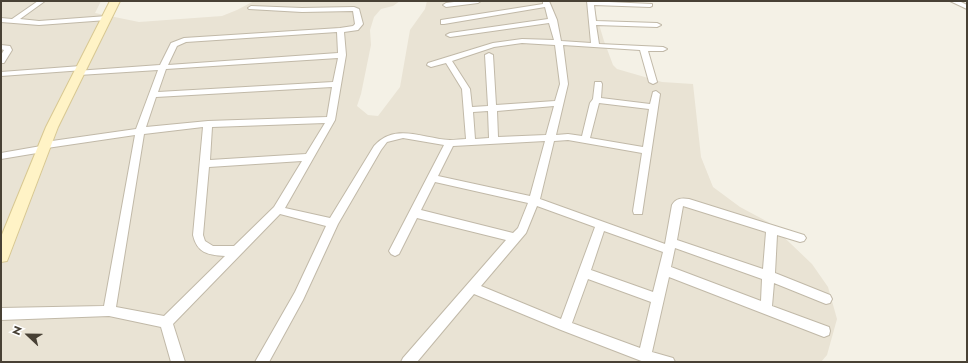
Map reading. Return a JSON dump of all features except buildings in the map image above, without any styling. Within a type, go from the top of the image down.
[{"type":"main road","points":[[1,256],[55,122],[115,1]]},
{"type":"street","points":[[13,21],[42,1]]},
{"type":"street","points":[[354,9],[356,1]]},
{"type":"street","points":[[446,6],[478,1]]},
{"type":"street","points":[[953,1],[967,7]]},
{"type":"street","points":[[595,46],[590,2],[650,5]]},
{"type":"street","points":[[408,362],[522,230],[534,201],[564,84],[564,70],[559,42],[547,3],[444,22]]},
{"type":"street","points":[[251,8],[302,10],[354,9]]},
{"type":"street","points":[[109,311],[140,131],[163,67],[174,45],[180,41],[340,30],[358,26],[357,10],[354,9]]},
{"type":"street","points":[[1,20],[39,24],[107,18]]},
{"type":"street","points":[[450,35],[553,20]]},
{"type":"street","points":[[592,23],[658,25]]},
{"type":"street","points":[[166,322],[278,210],[310,157],[331,120],[342,55],[340,30]]},
{"type":"street","points":[[430,65],[494,45],[510,42],[539,41],[595,46],[663,49]]},
{"type":"street","points":[[1,47],[7,48],[8,50],[1,61]]},
{"type":"street","points":[[643,48],[653,82]]},
{"type":"street","points":[[1,74],[163,67],[342,55]]},
{"type":"street","points":[[488,55],[494,140]]},
{"type":"street","points":[[447,59],[466,89],[472,142]]},
{"type":"street","points":[[153,95],[337,84]]},
{"type":"street","points":[[586,141],[594,103],[597,100],[598,84]]},
{"type":"street","points":[[638,211],[656,94]]},
{"type":"street","points":[[597,100],[654,107]]},
{"type":"street","points":[[468,110],[560,104]]},
{"type":"street","points":[[1,156],[44,147],[140,131],[208,124],[331,120]]},
{"type":"street","points":[[208,124],[198,235],[200,244],[205,248],[212,250],[237,251]]},
{"type":"street","points":[[262,362],[299,296],[333,223],[375,152],[384,140],[403,135],[450,142],[568,137],[647,151]]},
{"type":"street","points":[[394,252],[450,142]]},
{"type":"street","points":[[205,164],[310,157]]},
{"type":"street","points":[[433,178],[534,201],[601,225],[769,276],[826,299]]},
{"type":"street","points":[[647,356],[645,353],[665,270],[677,204],[681,202],[689,203],[800,238]]},
{"type":"street","points":[[278,210],[333,223]]},
{"type":"street","points":[[415,213],[514,238]]},
{"type":"street","points":[[565,326],[601,225]]},
{"type":"street","points":[[766,309],[772,230]]},
{"type":"street","points":[[665,270],[824,331]]},
{"type":"street","points":[[584,273],[658,299]]},
{"type":"street","points":[[472,288],[565,326],[647,356],[668,362]]},
{"type":"street","points":[[1,314],[109,311],[166,322]]},
{"type":"street","points":[[166,322],[178,362]]},
{"type":"shaded area","points":[[1,1],[101,1],[95,13],[139,22],[222,16],[254,1],[400,1],[393,6],[381,9],[374,17],[370,30],[371,45],[361,94],[357,106],[368,115],[378,116],[400,87],[410,30],[425,9],[427,1],[592,1],[604,41],[613,65],[617,69],[662,82],[693,84],[701,157],[713,187],[740,207],[768,222],[812,264],[828,287],[837,319],[827,355],[821,362],[1,362]]}]
